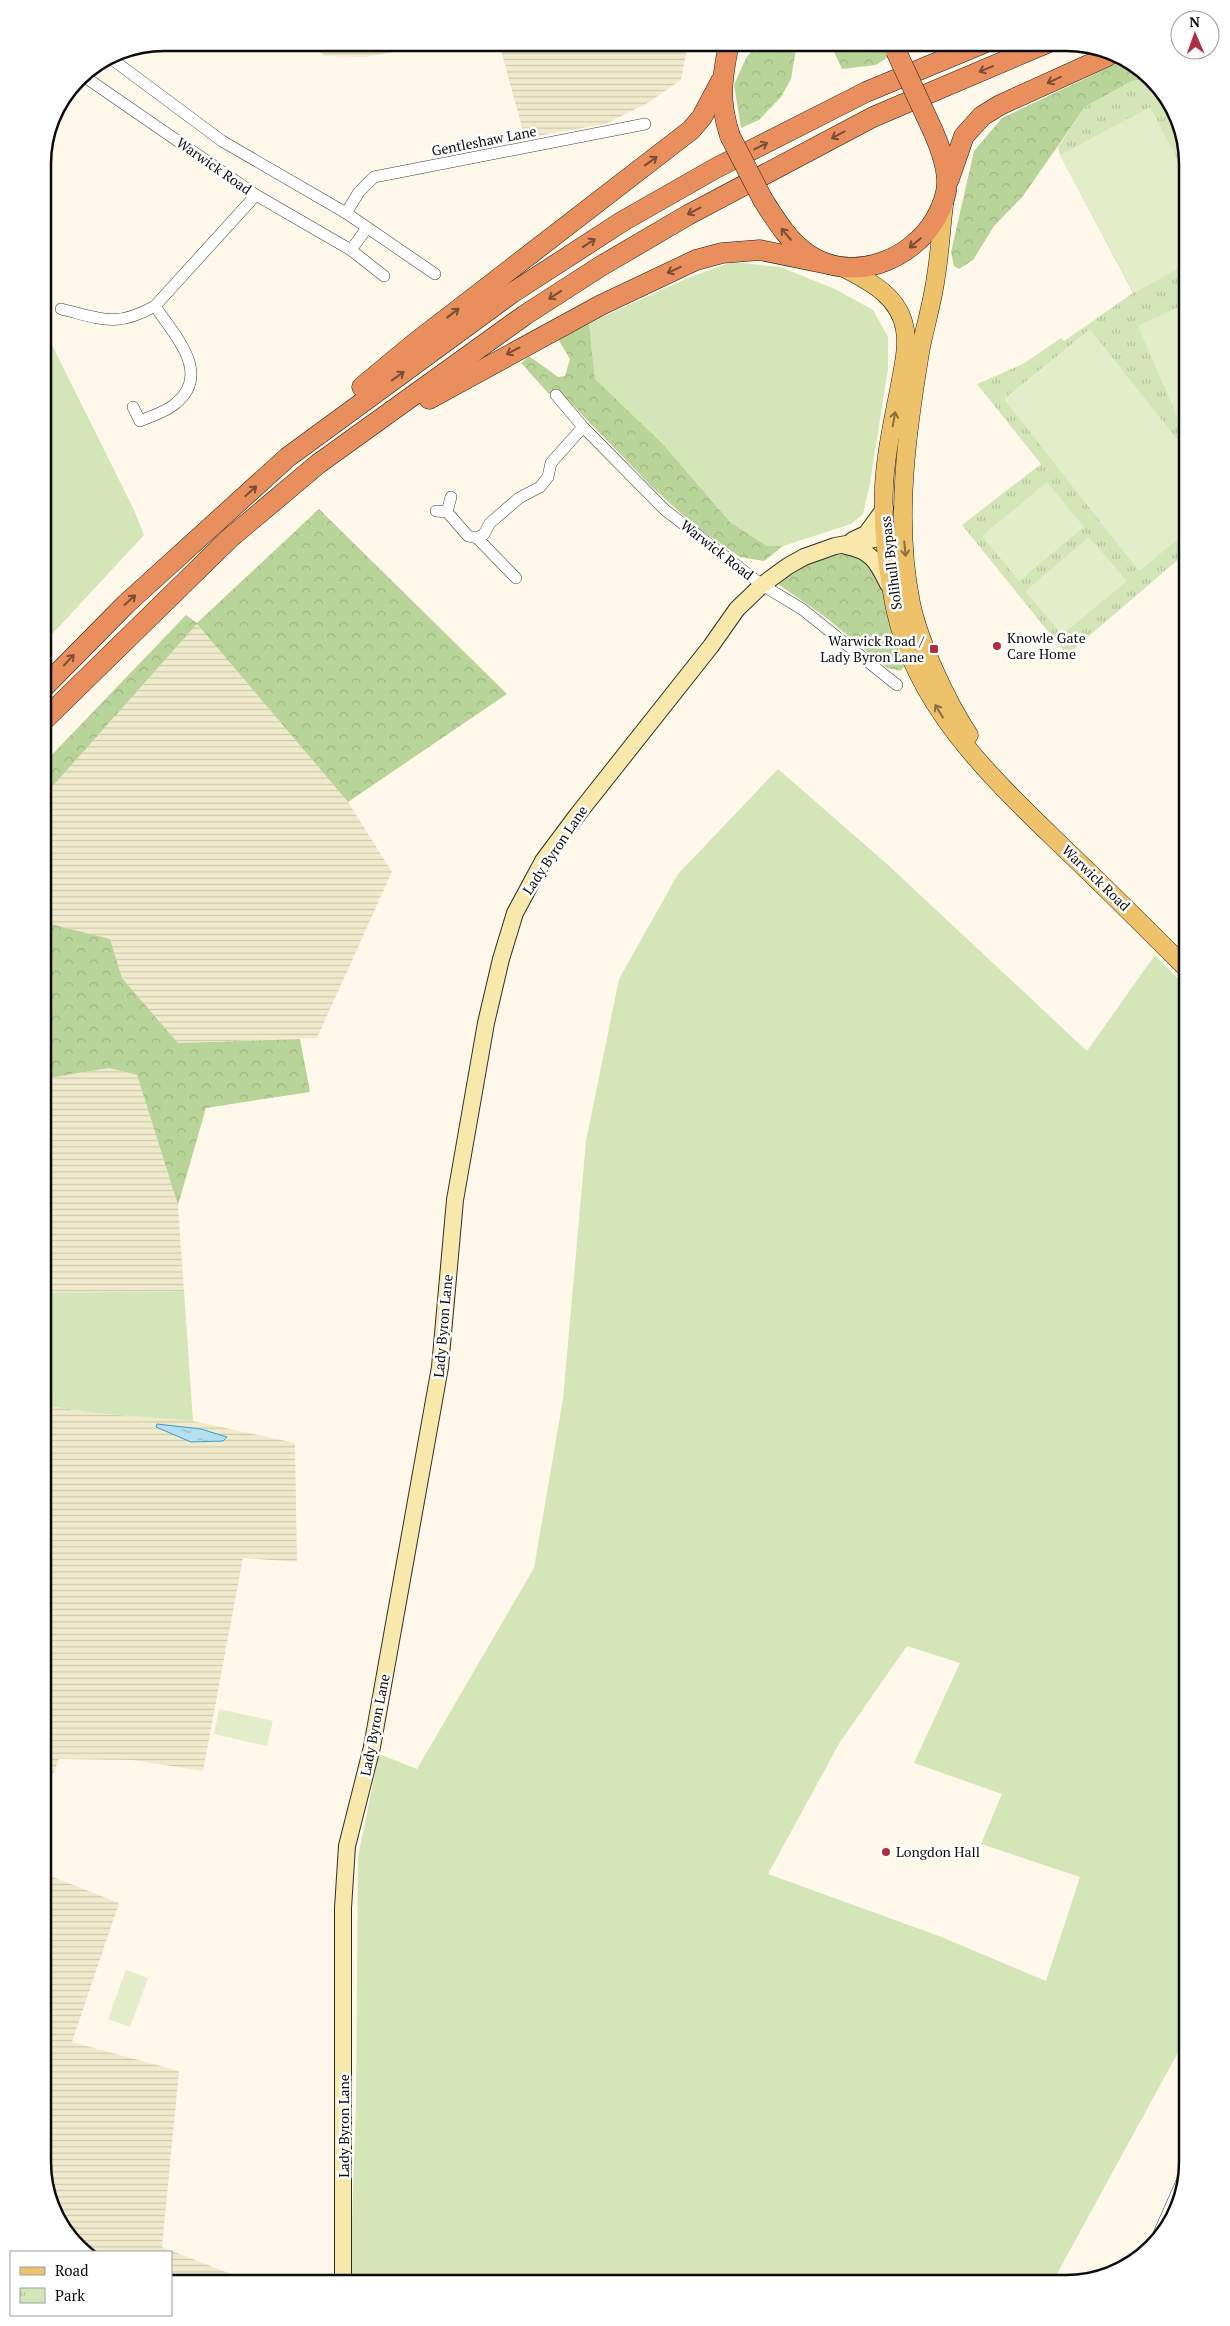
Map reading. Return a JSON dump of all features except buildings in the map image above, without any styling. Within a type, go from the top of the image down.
[{"type":"highway","points":[[727,51],[723,74],[723,111],[730,136],[763,200],[784,233],[798,247],[835,265]]},
{"type":"highway","points":[[316,435],[357,391],[415,343],[691,130],[702,117],[723,74],[737,51]]},
{"type":"highway","points":[[894,51],[944,157],[948,182]]},
{"type":"highway","points":[[51,680],[126,604],[288,457],[512,293],[623,221],[716,168],[857,96],[965,51]]},
{"type":"highway","points":[[51,713],[230,538],[318,464],[525,315],[601,266],[688,215],[873,117],[1028,51]]},
{"type":"highway","points":[[230,538],[381,427],[462,379],[601,304],[696,260],[742,250],[772,252],[835,265],[872,266],[893,260],[930,229],[944,204],[948,182],[964,136],[982,116],[1000,105],[1104,58]]},
{"type":"main road","points":[[886,537],[893,531],[895,524],[894,499],[901,444],[911,418],[921,347],[936,276],[944,204]]},
{"type":"main road","name":"Solihull Bypass","points":[[835,265],[875,285],[888,295],[896,306],[905,329],[906,354],[886,463],[885,508],[892,592],[904,636],[918,674],[947,724],[1003,789]]},
{"type":"main road","name":"Solihull Bypass","points":[[911,418],[906,464],[903,535],[911,604],[928,653],[956,716],[1003,789]]},
{"type":"main road","name":"Warwick Road","points":[[1003,789],[1179,960]]},
{"type":"street","name":"Warwick Road","points":[[116,62],[222,141],[346,213],[435,274]]},
{"type":"street","name":"Warwick Road","points":[[89,80],[256,195],[351,250],[384,276]]},
{"type":"street","name":"Gentleshaw Lane","points":[[346,213],[359,192],[374,177],[645,124]]},
{"type":"street","points":[[61,309],[107,320],[121,321],[138,316],[155,306],[256,195]]},
{"type":"street","points":[[351,250],[367,228]]},
{"type":"street","points":[[133,406],[140,421],[175,404],[187,389],[192,370],[187,354],[155,306]]},
{"type":"street","name":"Warwick Road","points":[[556,395],[583,427],[665,510],[762,585],[802,609],[897,685]]},
{"type":"street","points":[[478,538],[484,534],[490,523],[519,498],[540,487],[548,477],[551,464],[583,427]]},
{"type":"street","points":[[451,497],[442,512],[468,536],[478,538],[516,578]]},
{"type":"street","points":[[842,545],[866,534],[885,508]]},
{"type":"street","name":"Lady Byron Lane","points":[[343,2275],[344,1908],[347,1846],[372,1747],[440,1367],[455,1200],[486,1023],[514,913],[543,861],[599,786],[711,646],[737,609],[762,585],[804,557],[842,545],[886,537]]},
{"type":"street","points":[[842,545],[859,548],[868,553],[878,563],[892,592]]},
{"type":"shaded area","points":[[318,51],[400,51],[364,57],[325,56]]},
{"type":"shaded area","points":[[501,51],[686,51],[681,80],[646,104],[605,124],[525,138]]},
{"type":"shaded area","points":[[197,624],[348,802],[392,872],[317,1038],[178,1043],[122,978],[110,939],[51,924],[51,788]]},
{"type":"shaded area","points":[[109,1068],[137,1075],[178,1205],[184,1291],[51,1293],[51,1078]]},
{"type":"shaded area","points":[[51,1406],[94,1413],[193,1421],[295,1443],[297,1562],[243,1558],[203,1771],[132,1760],[59,1759],[51,1780]]},
{"type":"shaded area","points":[[51,1876],[119,1903],[72,2042],[179,2071],[162,2247],[233,2275],[172,2275],[172,2251],[95,2251],[75,2231],[66,2218],[57,2198],[51,2169]]},
{"type":"green space","points":[[752,51],[796,51],[791,79],[781,97],[759,120],[741,128],[734,85],[746,58]]},
{"type":"green space","points":[[834,51],[888,51],[891,55],[876,65],[842,69]]},
{"type":"green space","points":[[1117,64],[1141,80],[1132,81],[1085,107],[1023,196],[994,226],[973,260],[959,269],[954,266],[951,252],[974,151],[1002,118]]},
{"type":"green space","points":[[1141,80],[1146,84],[1164,108],[1173,128],[1179,157],[1179,559],[1067,655],[962,525],[1041,464],[977,384],[1023,364],[1061,338],[1064,341],[1133,293],[1060,155],[1058,147],[1085,107],[1132,81]]},
{"type":"green space","points":[[1150,107],[1179,162],[1179,268],[1134,293],[1060,155]]},
{"type":"green space","points":[[732,262],[780,267],[835,289],[873,310],[888,337],[888,369],[870,483],[863,514],[851,524],[783,546],[767,546],[730,522],[662,443],[595,379],[589,323],[690,277]]},
{"type":"green space","points":[[1179,307],[1178,419],[1138,326]]},
{"type":"green space","points":[[589,323],[595,379],[662,443],[730,522],[767,546],[783,546],[764,561],[740,557],[695,526],[653,488],[560,392],[549,394],[521,363],[529,356],[558,377],[565,376],[570,359],[558,339]]},
{"type":"green space","points":[[1090,329],[1179,442],[1179,538],[1139,571],[1004,399]]},
{"type":"green space","points":[[51,343],[134,510],[144,535],[51,635]]},
{"type":"green space","points":[[1047,482],[1084,527],[1019,581],[982,536]]},
{"type":"green space","points":[[319,509],[507,694],[348,802],[197,624],[51,788],[51,756],[186,615],[197,623]]},
{"type":"green space","points":[[1089,537],[1127,581],[1062,635],[1025,591]]},
{"type":"green space","points":[[852,552],[866,560],[882,588],[905,665],[901,671],[887,668],[824,616],[775,582],[823,554]]},
{"type":"green space","points":[[778,769],[887,864],[1087,1051],[1155,955],[1179,980],[1179,2051],[1056,2275],[350,2275],[356,2103],[358,1857],[379,1754],[417,1769],[534,1568],[563,1399],[586,1141],[619,979],[678,874]],"holes":[[[907,1646],[960,1663],[914,1763],[1002,1794],[981,1844],[1080,1877],[1046,1981],[939,1936],[768,1874],[840,1742]]]},
{"type":"green space","points":[[51,924],[110,939],[122,978],[178,1043],[300,1039],[310,1092],[206,1108],[178,1205],[137,1075],[109,1068],[51,1078]]},
{"type":"green space","points":[[184,1291],[193,1421],[94,1413],[51,1406],[51,1293]]},
{"type":"green space","points":[[219,1709],[273,1721],[267,1746],[214,1734]]},
{"type":"green space","points":[[126,1970],[148,1978],[130,2027],[108,2019]]},
{"type":"water","points":[[157,1424],[201,1429],[227,1437],[223,1441],[191,1442],[156,1427]]},
{"type":"place","name":"Knowle Gate Care Home","points":[[997,646]]},
{"type":"place","name":"Warwick Road / Lady Byron Lane","points":[[934,649]]},
{"type":"place","name":"Longdon Hall","points":[[886,1852]]}]
